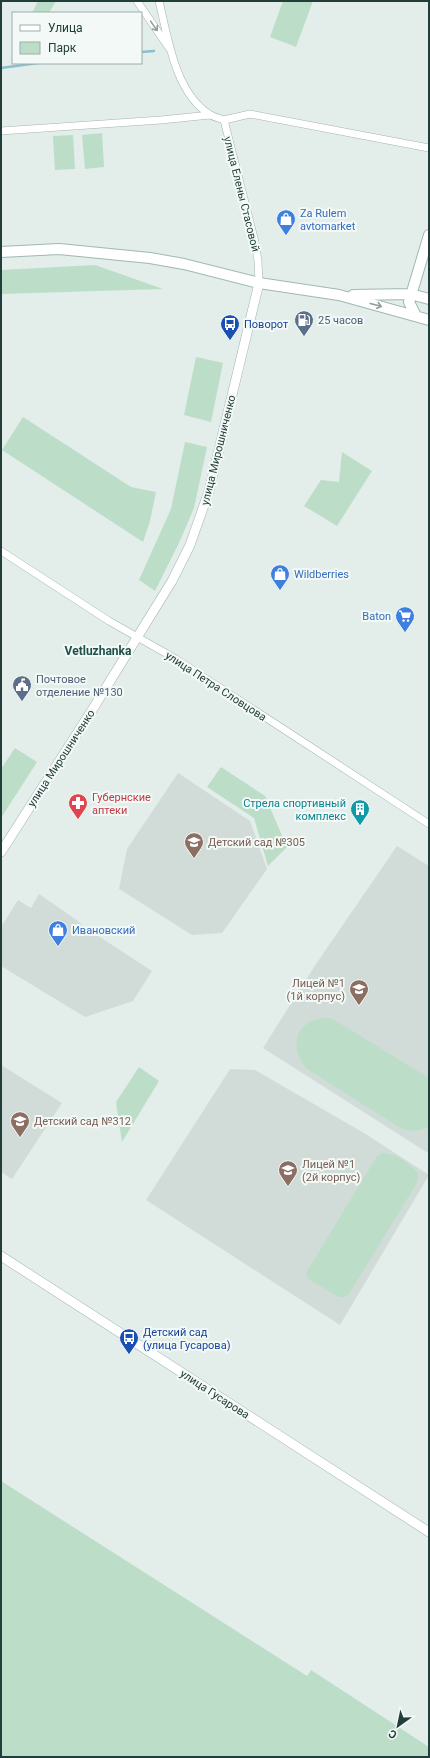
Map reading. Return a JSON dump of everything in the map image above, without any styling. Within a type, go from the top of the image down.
[{"type":"main road","points":[[416,316],[409,302],[410,294],[429,235]]},
{"type":"main road","points":[[1,252],[59,249],[150,258],[184,264],[259,283],[339,295],[429,320]]},
{"type":"main road","points":[[339,295],[410,294],[429,300]]},
{"type":"street","points":[[136,1],[171,51]]},
{"type":"street","points":[[159,1],[171,51],[179,76],[191,96],[210,115],[224,120],[250,114],[429,148]]},
{"type":"street","points":[[1,131],[161,120],[210,115]]},
{"type":"street","name":"улица Елены Стасовой","points":[[224,120],[255,242],[259,283]]},
{"type":"street","name":"улица Мирошниченко","points":[[1,852],[172,581],[190,545],[209,491],[259,283]]},
{"type":"street","name":"улица Петра Словцова","points":[[1,551],[109,620],[138,636],[429,824]]},
{"type":"street","name":"улица Гусарова","points":[[1,1256],[429,1532]]},
{"type":"shaded area","name":"Детский сад №305","points":[[178,773],[250,821],[267,869],[222,933],[192,935],[119,889],[127,849]]},
{"type":"shaded area","name":"Лицей №1 (1й корпус)","points":[[397,846],[429,866],[428,1153],[263,1048],[316,964]]},
{"type":"shaded area","name":"Ивановский","points":[[39,894],[83,926],[152,971],[133,1001],[85,1017],[1,966],[1,927],[18,900],[31,908]]},
{"type":"shaded area","name":"Детский сад №312","points":[[1,1065],[62,1103],[12,1179],[1,1172]]},
{"type":"shaded area","name":"Лицей №1 (2й корпус)","points":[[230,1069],[255,1070],[364,1133],[429,1175],[340,1325],[146,1200]]},
{"type":"green space","points":[[38,1],[56,1],[50,12],[32,12]]},
{"type":"green space","points":[[283,1],[313,1],[296,47],[270,37]]},
{"type":"green space","points":[[102,133],[104,167],[85,169],[82,135]]},
{"type":"green space","points":[[73,135],[75,169],[55,170],[53,136]]},
{"type":"green space","points":[[95,265],[163,289],[1,294],[1,270]]},
{"type":"green space","points":[[196,357],[223,363],[211,422],[184,415]]},
{"type":"green space","points":[[23,417],[131,487],[156,492],[150,521],[143,542],[2,450]]},
{"type":"green space","points":[[185,442],[207,447],[194,508],[179,543],[155,591],[139,580],[171,509]]},
{"type":"green space","points":[[342,452],[372,471],[337,526],[304,506],[321,480],[339,482]]},
{"type":"green space","points":[[15,748],[37,762],[1,818],[1,769]]},
{"type":"green space","points":[[221,767],[265,796],[287,847],[268,866],[254,818],[207,787]]},
{"type":"green space","points":[[331,1018],[429,1078],[429,1127],[416,1131],[402,1129],[307,1069],[298,1052],[297,1039],[299,1033],[308,1023],[313,1020]]},
{"type":"green space","points":[[139,1067],[159,1081],[122,1142],[116,1102]]},
{"type":"green space","points":[[383,1153],[393,1155],[411,1166],[418,1173],[418,1181],[349,1294],[344,1297],[339,1297],[308,1279],[306,1273],[377,1156]]},
{"type":"green space","points":[[1,1481],[307,1676],[311,1670],[429,1747],[429,1757],[1,1757]]},
{"type":"waterway","points":[[142,52],[154,51]]},
{"type":"waterway","points":[[1,68],[31,64]]},
{"type":"place","name":"Za Rulem avtomarket","points":[[286,236]]},
{"type":"place","name":"25 часов","points":[[304,337]]},
{"type":"place","name":"Поворот","points":[[230,341]]},
{"type":"place","name":"Wildberries","points":[[280,591]]},
{"type":"place","name":"Baton","points":[[405,633]]},
{"type":"place","name":"Почтовое отделение №130","points":[[22,702]]},
{"type":"place","name":"Губернские аптеки","points":[[78,820]]},
{"type":"place","name":"Стрела спортивный комплекс","points":[[360,826]]},
{"type":"place","name":"Детский сад №305","points":[[194,859]]},
{"type":"place","name":"Ивановский","points":[[58,947]]},
{"type":"place","name":"Лицей №1 (1й корпус)","points":[[359,1006]]},
{"type":"place","name":"Детский сад №312","points":[[20,1138]]},
{"type":"place","name":"Лицей №1 (2й корпус)","points":[[288,1187]]},
{"type":"place","name":"Детский сад (улица Гусарова)","points":[[129,1355]]},
{"type":"district","name":"Vetluzhanka","points":[[98,651]]}]
